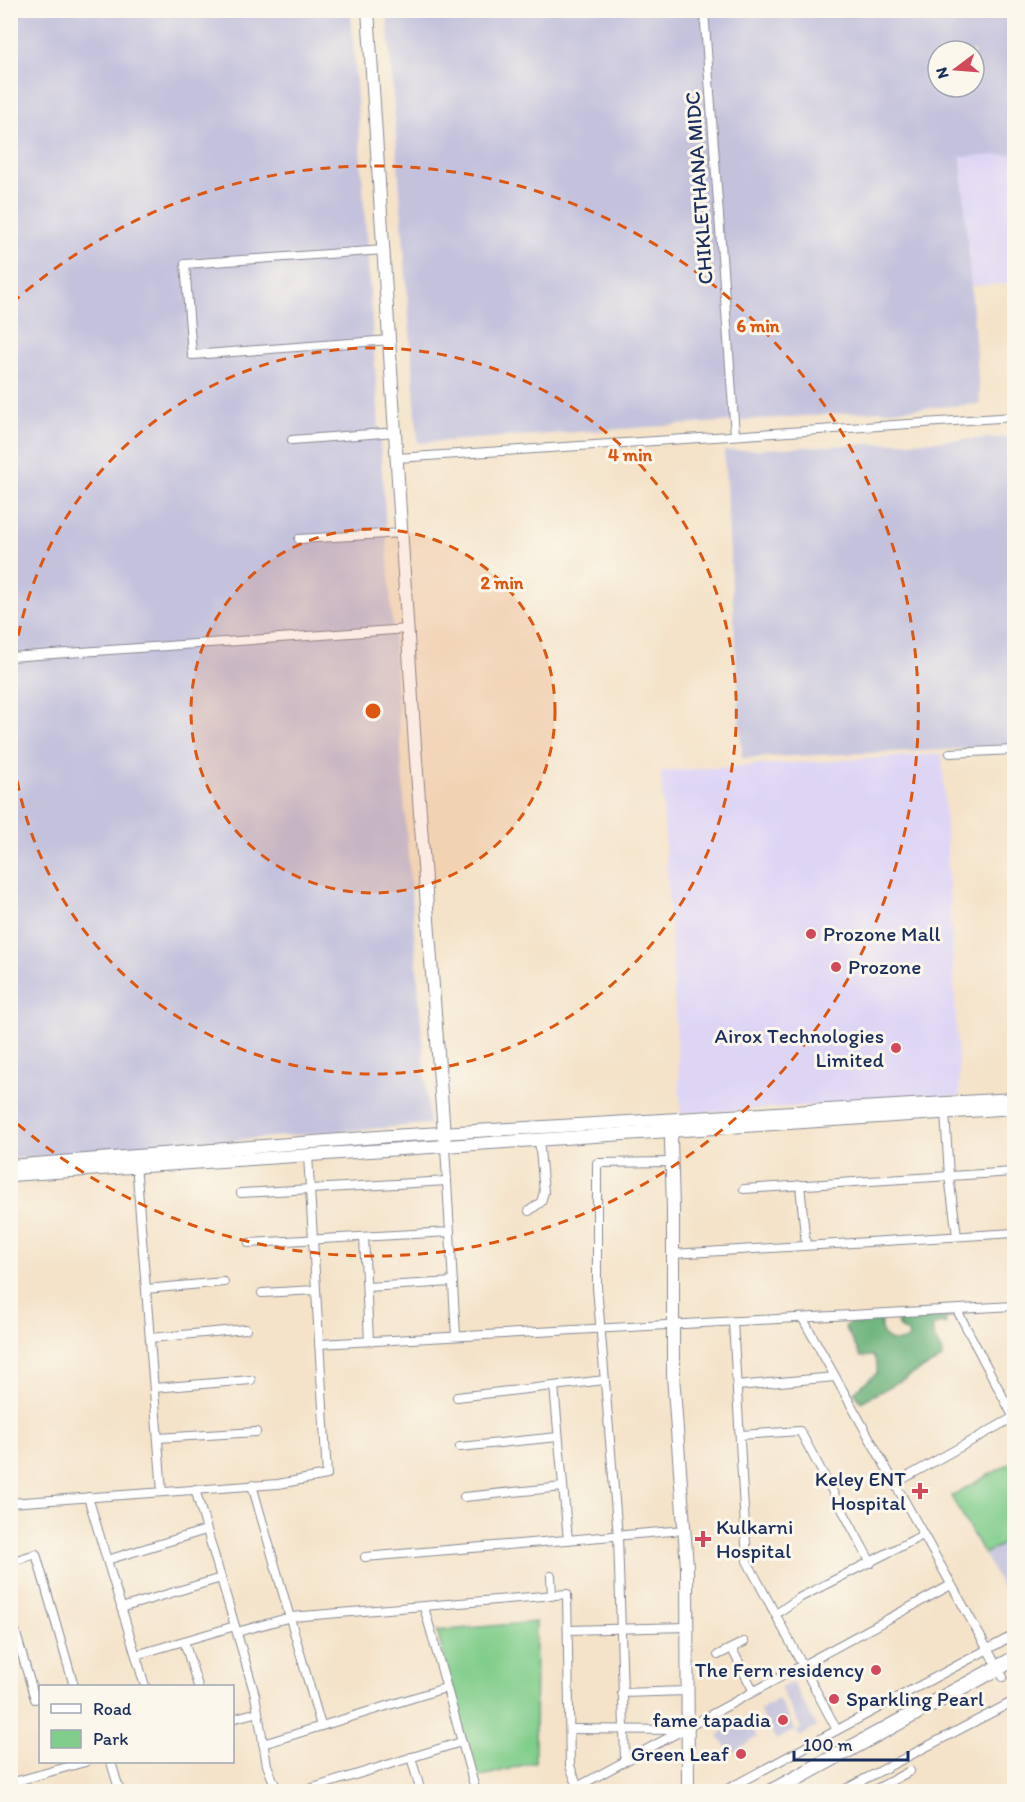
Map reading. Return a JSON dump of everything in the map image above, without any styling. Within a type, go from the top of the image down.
[{"type":"highway","points":[[791,1791],[1005,1672],[1014,1659]]},
{"type":"highway","points":[[771,1791],[1005,1672]]},
{"type":"street","points":[[368,10],[456,1336]]},
{"type":"street","name":"CHIKLETHANA MIDC","points":[[704,10],[735,435]]},
{"type":"street","points":[[384,250],[185,264],[192,355],[390,340]]},
{"type":"street","points":[[398,458],[1014,417]]},
{"type":"street","points":[[292,440],[396,432]]},
{"type":"street","points":[[299,539],[403,533]]},
{"type":"street","points":[[10,657],[408,629]]},
{"type":"street","points":[[950,753],[1014,750]]},
{"type":"street","points":[[136,1162],[445,1147],[1014,1099]]},
{"type":"street","points":[[10,1175],[56,1168],[444,1133],[669,1128],[1014,1108]]},
{"type":"street","points":[[945,1112],[949,1176],[957,1236]]},
{"type":"street","points":[[669,1128],[672,1162],[673,1375],[687,1567],[687,1690],[684,1727],[688,1791]]},
{"type":"street","points":[[529,1211],[541,1202],[544,1196],[539,1139]]},
{"type":"street","points":[[10,1503],[278,1484],[327,1475],[308,1155]]},
{"type":"street","points":[[136,1162],[162,1492]]},
{"type":"street","points":[[625,1760],[618,1536],[597,1287],[597,1163],[672,1162]]},
{"type":"street","points":[[10,1166],[56,1168]]},
{"type":"street","points":[[744,1189],[1014,1172]]},
{"type":"street","points":[[241,1193],[447,1181]]},
{"type":"street","points":[[800,1185],[806,1245]]},
{"type":"street","points":[[249,1243],[450,1232]]},
{"type":"street","points":[[672,1254],[1014,1233],[1014,1238]]},
{"type":"street","points":[[364,1236],[369,1341]]},
{"type":"street","points":[[146,1289],[224,1282]]},
{"type":"street","points":[[367,1287],[453,1282]]},
{"type":"street","points":[[262,1293],[315,1290]]},
{"type":"street","points":[[319,1344],[1014,1306]]},
{"type":"street","points":[[894,1484],[1014,1417],[957,1310]]},
{"type":"street","points":[[803,1318],[987,1649],[1005,1672]]},
{"type":"street","points":[[733,1322],[747,1561],[837,1730]]},
{"type":"street","points":[[150,1338],[246,1329]]},
{"type":"street","points":[[737,1386],[835,1377]]},
{"type":"street","points":[[154,1388],[251,1380]]},
{"type":"street","points":[[457,1397],[605,1380]]},
{"type":"street","points":[[554,1386],[568,1540]]},
{"type":"street","points":[[740,1435],[800,1431],[871,1563]]},
{"type":"street","points":[[158,1438],[256,1432]]},
{"type":"street","points":[[460,1447],[558,1437]]},
{"type":"street","points":[[252,1485],[321,1726]]},
{"type":"street","points":[[464,1497],[563,1487]]},
{"type":"street","points":[[195,1490],[258,1712],[267,1765],[280,1791]]},
{"type":"street","points":[[88,1497],[145,1685]]},
{"type":"street","points":[[107,1560],[207,1530]]},
{"type":"street","points":[[365,1557],[684,1530]]},
{"type":"street","points":[[776,1614],[800,1598],[923,1535]]},
{"type":"street","points":[[10,1562],[36,1554],[74,1685]]},
{"type":"street","points":[[551,1576],[552,1596]]},
{"type":"street","points":[[122,1608],[221,1578]]},
{"type":"street","points":[[568,1791],[579,1789],[684,1727],[951,1585]]},
{"type":"street","points":[[136,1655],[184,1641],[291,1617],[567,1594],[570,1766],[579,1789]]},
{"type":"street","points":[[424,1607],[445,1688],[476,1791]]},
{"type":"street","points":[[10,1612],[35,1699],[39,1697]]},
{"type":"street","points":[[568,1630],[687,1627]]},
{"type":"street","points":[[722,1791],[1014,1635]]},
{"type":"street","points":[[184,1641],[198,1685]]},
{"type":"street","points":[[718,1656],[744,1642]]},
{"type":"street","points":[[732,1649],[753,1690]]},
{"type":"street","points":[[263,1744],[445,1688]]},
{"type":"street","points":[[622,1694],[687,1690]]},
{"type":"street","points":[[840,1791],[856,1788],[1014,1701]]},
{"type":"street","points":[[234,1718],[258,1712]]},
{"type":"street","points":[[570,1729],[684,1727]]},
{"type":"street","points":[[300,1791],[461,1742]]},
{"type":"street","points":[[411,1757],[421,1791]]},
{"type":"street","points":[[10,1783],[78,1763]]},
{"type":"street","points":[[112,1763],[120,1791]]},
{"type":"street","points":[[871,1791],[910,1771]]},
{"type":"shaded area","points":[[11,11],[351,11],[406,827],[429,1124],[11,1159]]},
{"type":"shaded area","points":[[387,11],[1014,11],[1014,154],[961,157],[980,404],[418,443]]},
{"type":"shaded area","points":[[1014,154],[1014,283],[971,286],[961,156]]},
{"type":"shaded area","points":[[1014,437],[1014,745],[742,758],[724,451]]},
{"type":"shaded area","name":"Prozone Mall","points":[[942,754],[960,1096],[681,1114],[661,771]]},
{"type":"shaded area","points":[[1014,1538],[1014,1610],[984,1554]]},
{"type":"shaded area","points":[[792,1682],[817,1727],[800,1737],[796,1731],[801,1728],[780,1688]]},
{"type":"shaded area","points":[[778,1699],[795,1730],[776,1740],[759,1710]]},
{"type":"shaded area","points":[[746,1718],[757,1737],[730,1754],[718,1735]]},
{"type":"green space","points":[[901,1317],[946,1318],[945,1325],[941,1323],[933,1326],[934,1337],[943,1353],[941,1359],[861,1402],[854,1392],[877,1373],[877,1365],[873,1356],[861,1357],[845,1327],[853,1320],[881,1321],[884,1336],[898,1342],[909,1338],[908,1333],[897,1323]]},
{"type":"green space","points":[[1014,1461],[1014,1538],[984,1554],[951,1496]]},
{"type":"green space","points":[[536,1622],[535,1762],[475,1778],[437,1631]]},
{"type":"place","name":"Prozone Mall","points":[[811,934]]},
{"type":"place","name":"Prozone","points":[[836,967]]},
{"type":"place","name":"Airox Technologies Limited","points":[[896,1048]]},
{"type":"place","name":"Keley ENT Hospital","points":[[920,1491]]},
{"type":"place","name":"Kulkarni Hospital","points":[[703,1539]]},
{"type":"place","name":"The Fern residency","points":[[876,1670]]},
{"type":"place","name":"Sparkling Pearl","points":[[834,1699]]},
{"type":"place","name":"fame tapadia","points":[[783,1720]]},
{"type":"place","name":"Green Leaf","points":[[741,1754]]}]
